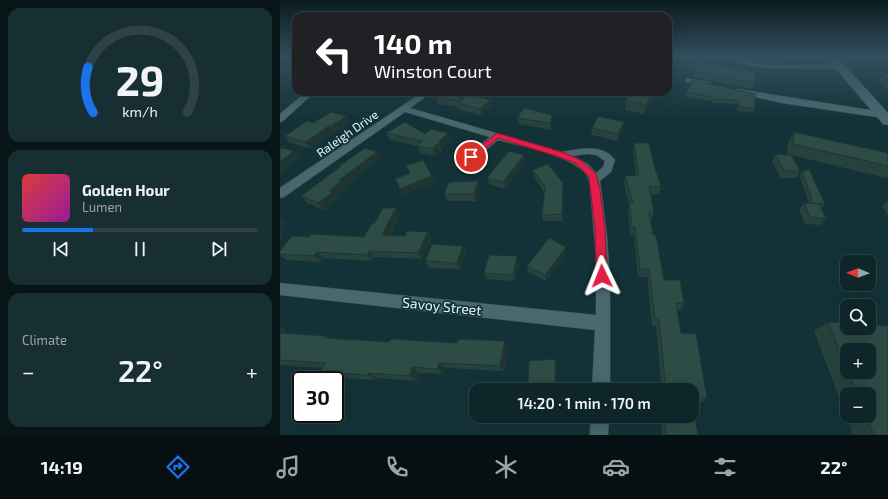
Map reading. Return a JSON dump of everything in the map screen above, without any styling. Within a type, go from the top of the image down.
[{"type":"street","points":[[849,77],[885,118]]},
{"type":"street","points":[[689,80],[782,100],[885,118]]},
{"type":"street","points":[[280,119],[306,96]]},
{"type":"street","name":"Raleigh Drive","points":[[280,194],[422,96]]},
{"type":"street","points":[[403,109],[562,155],[580,163],[593,176],[600,229],[603,323],[601,383]]},
{"type":"street","points":[[471,157],[497,136]]},
{"type":"street","points":[[562,155],[589,151],[596,151],[605,155],[610,160],[610,165],[607,170],[594,180]]},
{"type":"street","name":"Savoy Street","points":[[280,289],[603,323]]},
{"type":"street","points":[[599,435],[600,423]]},
{"type":"building","points":[[726,77],[755,77],[755,83]]},
{"type":"building","points":[[692,80],[755,94],[755,109],[739,106],[739,100],[714,99],[713,97],[687,92]]},
{"type":"building","points":[[437,96],[461,96],[457,100],[436,97]]},
{"type":"building","points":[[467,96],[490,100],[480,109],[458,103]]},
{"type":"building","points":[[628,96],[651,96],[646,105],[626,100]]},
{"type":"building","points":[[524,108],[552,115],[550,123],[517,118]]},
{"type":"building","points":[[331,112],[347,116],[306,142],[285,136],[307,121],[313,123]]},
{"type":"building","points":[[598,116],[624,122],[618,134],[592,128]]},
{"type":"building","points":[[405,122],[425,134],[430,129],[448,133],[439,142],[439,145],[437,144],[433,149],[417,146],[422,141],[386,133]]},
{"type":"building","points":[[794,132],[888,153],[888,166],[793,144]]},
{"type":"building","points":[[634,143],[649,143],[655,169],[661,186],[649,187],[654,212],[649,212],[653,235],[656,235],[664,280],[680,280],[684,303],[676,303],[681,333],[696,334],[707,398],[699,397],[699,383],[665,383],[659,320],[655,319],[649,269],[640,269],[635,227],[632,227],[629,203],[633,203],[625,176],[639,175]]},
{"type":"building","points":[[282,148],[294,151],[280,162],[280,149]]},
{"type":"building","points":[[365,148],[377,152],[339,180],[342,181],[329,191],[333,192],[318,203],[301,196],[341,166],[339,166]]},
{"type":"building","points":[[509,151],[524,155],[503,182],[487,178]]},
{"type":"building","points":[[776,154],[791,155],[800,171],[784,171]]},
{"type":"building","points":[[423,160],[432,176],[400,189],[395,179],[410,173],[406,166]]},
{"type":"building","points":[[548,164],[563,183],[562,214],[542,215],[545,187],[533,170]]},
{"type":"building","points":[[809,169],[825,204],[813,203],[802,172]]},
{"type":"building","points":[[478,181],[474,194],[444,194],[449,182]]},
{"type":"building","points":[[804,203],[819,204],[826,219],[810,217]]},
{"type":"building","points":[[383,208],[396,208],[382,235],[405,236],[407,231],[428,232],[418,253],[369,251],[367,255],[317,252],[314,256],[280,254],[280,251],[292,236],[309,237],[311,234],[364,237],[372,223],[374,224]]},
{"type":"building","points":[[549,238],[566,247],[545,275],[527,266]]},
{"type":"building","points":[[432,244],[463,246],[457,263],[425,261]]},
{"type":"building","points":[[489,255],[517,256],[513,275],[484,273]]},
{"type":"building","points":[[828,322],[840,323],[840,335],[876,335],[876,325],[888,326],[888,435],[874,435],[869,423],[876,423],[876,387],[854,387],[851,379],[876,379],[876,343],[840,343],[840,352]]},
{"type":"building","points":[[280,333],[326,336],[325,338],[389,342],[391,339],[457,343],[459,339],[505,341],[500,366],[439,363],[437,369],[412,367],[409,376],[369,373],[368,375],[344,374],[344,371],[321,371],[325,363],[280,360]]},
{"type":"building","points":[[555,359],[555,383],[528,383],[529,361]]},
{"type":"building","points":[[665,423],[696,423],[698,435],[666,435]]},
{"type":"route","points":[[471,157],[497,136],[562,155],[580,163],[593,176],[596,190],[600,229],[602,276]]}]
